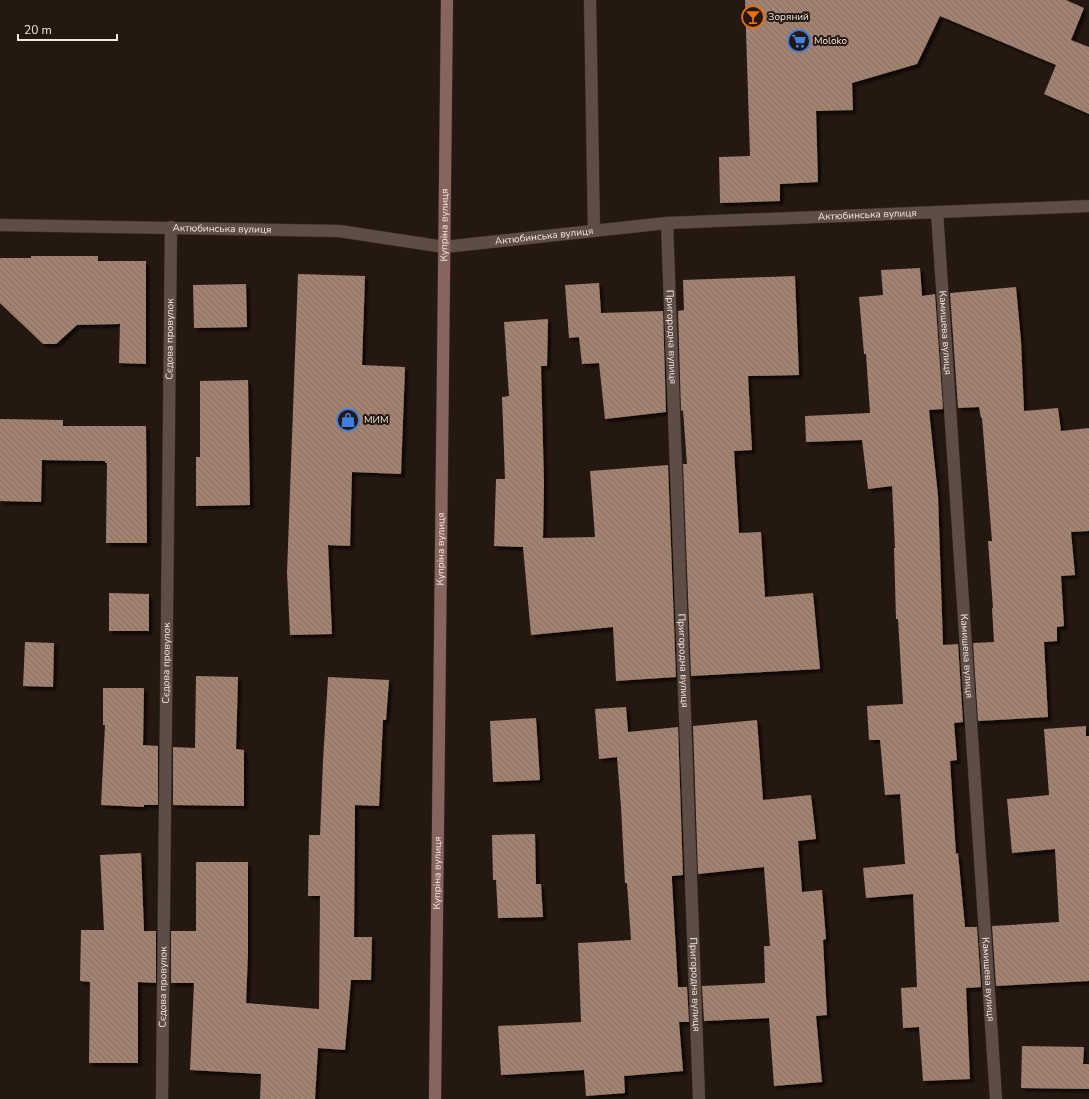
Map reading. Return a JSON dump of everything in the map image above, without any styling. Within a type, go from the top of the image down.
[{"type":"main road","name":"Купріна вулиця","points":[[435,1099],[447,0]]},
{"type":"street","points":[[590,0],[594,231]]},
{"type":"street","name":"Актюбинська вулиця","points":[[0,225],[339,231],[444,247],[667,223],[1089,206]]},
{"type":"street","name":"Камишева вулиця","points":[[937,212],[996,1099]]},
{"type":"street","name":"Пригородна вулиця","points":[[667,223],[699,1099]]},
{"type":"street","name":"Сєдова провулок","points":[[162,1099],[171,227]]},
{"type":"building","points":[[745,0],[1066,0],[1084,8],[1071,40],[1089,47],[1089,114],[1044,94],[1056,65],[940,16],[917,64],[852,83],[853,110],[816,111],[818,182],[780,184],[780,201],[720,203],[719,157],[750,156]]},
{"type":"building","points":[[31,256],[98,256],[98,261],[146,261],[146,364],[119,363],[120,324],[77,325],[56,344],[43,344],[0,303],[0,258],[31,258]]},
{"type":"building","points":[[920,268],[922,296],[935,294],[943,409],[929,410],[938,496],[943,645],[958,644],[963,722],[954,723],[957,760],[950,761],[956,854],[958,853],[965,927],[977,927],[981,987],[966,988],[970,1079],[923,1081],[919,1027],[903,1028],[901,988],[917,987],[913,894],[866,898],[863,868],[905,864],[900,794],[885,795],[880,740],[869,740],[867,706],[903,704],[898,619],[896,619],[892,486],[868,489],[862,440],[806,442],[805,416],[870,413],[866,354],[864,354],[859,297],[883,295],[881,270]]},
{"type":"building","name":"МИМ","points":[[298,274],[365,276],[362,365],[405,367],[401,474],[352,472],[350,546],[328,545],[332,634],[290,635],[287,573]]},
{"type":"building","points":[[795,276],[799,375],[748,376],[752,450],[734,451],[739,533],[761,532],[765,597],[813,593],[820,669],[691,676],[683,464],[687,464],[683,410],[681,411],[678,311],[684,310],[683,280]]},
{"type":"building","points":[[599,283],[601,313],[663,311],[666,412],[605,419],[599,363],[582,364],[579,337],[569,338],[565,285]]},
{"type":"building","points":[[246,284],[247,327],[194,328],[193,285]]},
{"type":"building","points":[[1016,287],[1021,341],[1024,411],[1058,408],[1061,431],[1089,428],[1089,531],[1071,532],[1075,575],[1061,576],[1064,626],[1057,627],[1057,641],[1044,642],[1048,717],[978,721],[973,643],[994,642],[988,541],[992,541],[982,418],[979,407],[958,408],[950,293]]},
{"type":"building","points":[[548,319],[547,366],[541,366],[544,484],[543,538],[595,537],[590,471],[668,465],[676,677],[616,681],[613,627],[531,635],[523,547],[494,546],[496,479],[505,479],[502,397],[509,396],[504,322]]},
{"type":"building","points":[[248,380],[250,505],[196,506],[196,457],[200,457],[200,381]]},
{"type":"building","points":[[0,419],[63,420],[63,426],[146,426],[147,543],[106,543],[107,463],[105,463],[105,461],[42,460],[41,502],[0,501]]},
{"type":"building","points":[[109,593],[149,594],[149,631],[109,631]]},
{"type":"building","points":[[25,642],[54,643],[53,687],[23,686]]},
{"type":"building","points":[[196,676],[238,677],[236,749],[244,750],[244,806],[173,805],[173,747],[195,748]]},
{"type":"building","points":[[328,677],[389,680],[386,720],[383,720],[379,806],[355,805],[354,937],[372,937],[371,980],[351,980],[345,1050],[318,1048],[315,1099],[260,1099],[261,1074],[190,1070],[194,983],[171,983],[171,931],[196,931],[196,862],[248,862],[248,953],[246,1003],[319,1009],[320,896],[308,896],[309,835],[320,835]]},
{"type":"building","points":[[103,688],[144,688],[143,745],[158,746],[158,805],[144,805],[144,807],[101,805],[105,725],[103,725]]},
{"type":"building","points":[[626,707],[628,732],[678,727],[683,875],[672,876],[672,881],[678,987],[687,987],[689,1022],[679,1022],[683,1071],[624,1076],[625,1093],[586,1096],[584,1070],[501,1075],[498,1026],[581,1022],[578,943],[631,940],[627,883],[625,883],[617,757],[599,759],[595,709]]},
{"type":"building","points":[[536,718],[540,780],[493,782],[490,721]]},
{"type":"building","points":[[757,720],[763,800],[811,795],[816,839],[798,841],[802,892],[822,890],[826,939],[823,940],[827,1015],[816,1016],[822,1082],[774,1086],[769,1018],[704,1021],[702,986],[765,983],[764,946],[770,946],[764,867],[698,874],[693,726]]},
{"type":"building","points":[[1086,726],[1086,736],[1089,736],[1089,981],[996,986],[992,926],[1059,922],[1055,849],[1012,853],[1007,799],[1049,795],[1044,729]]},
{"type":"building","points":[[535,834],[536,884],[541,884],[543,917],[498,918],[496,880],[493,880],[492,835]]},
{"type":"building","points":[[141,853],[144,931],[156,931],[156,983],[138,982],[138,1063],[89,1063],[90,982],[80,981],[81,930],[104,930],[100,855]]},
{"type":"building","points":[[1022,1046],[1084,1047],[1083,1064],[1089,1064],[1089,1089],[1021,1088]]},
{"type":"place","name":"Зоряний","points":[[753,17]]},
{"type":"place","name":"Moloko","points":[[799,41]]},
{"type":"place","name":"МИМ","points":[[348,420]]}]
